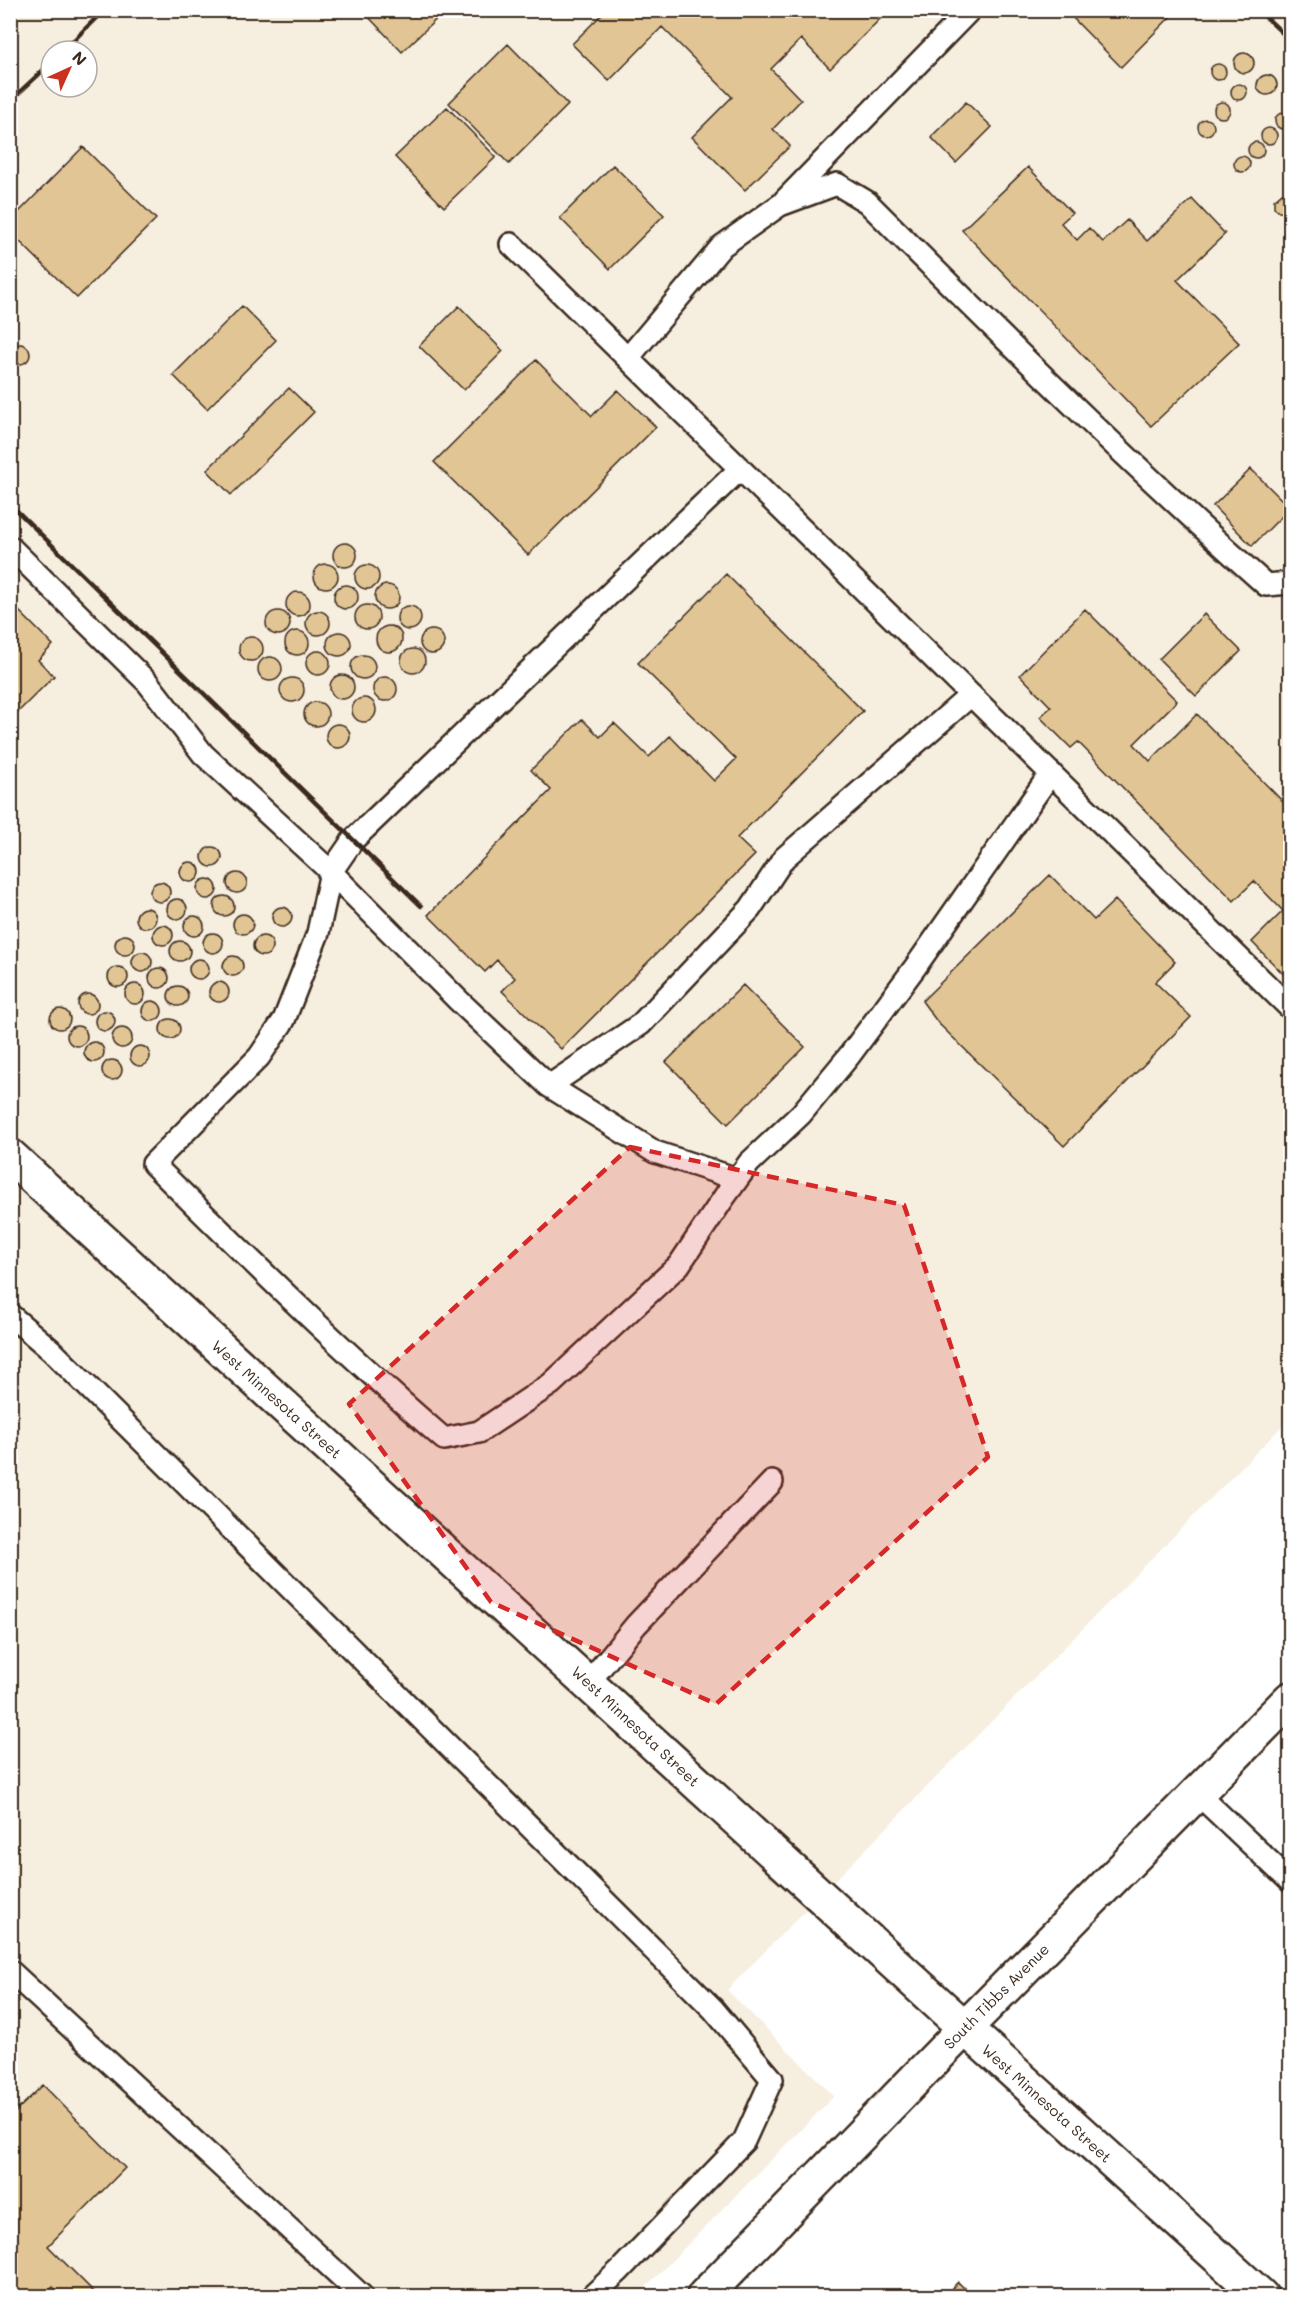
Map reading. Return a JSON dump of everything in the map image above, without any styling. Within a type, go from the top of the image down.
[{"type":"street","name":"West Minnesota Street","points":[[10,1156],[1261,2296]]},
{"type":"street","name":"South Tibbs Avenue","points":[[704,2296],[1290,1699]]},
{"type":"lane","points":[[628,358],[722,246],[780,205],[970,10]]},
{"type":"lane","points":[[780,205],[837,184],[867,202],[1039,374],[1188,516],[1266,585],[1290,583]]},
{"type":"lane","points":[[511,244],[1290,1008]]},
{"type":"lane","points":[[741,469],[353,840],[331,872],[318,933],[284,1020],[259,1057],[153,1164],[364,1370],[444,1439],[479,1432],[551,1384],[679,1265],[749,1163],[801,1114],[849,1056],[916,966],[1051,773]]},
{"type":"lane","points":[[10,547],[148,683],[202,753],[331,872],[458,1000],[549,1086],[655,1152],[737,1179]]},
{"type":"lane","points":[[549,1086],[641,1024],[750,909],[784,858],[971,695]]},
{"type":"lane","points":[[10,1315],[51,1350],[713,2009],[772,2079],[744,2141],[620,2271],[592,2296]]},
{"type":"lane","points":[[588,1683],[636,1625],[772,1482]]},
{"type":"lane","points":[[1197,1793],[1290,1881]]},
{"type":"lane","points":[[10,1971],[362,2296]]},
{"type":"highlighted area","points":[[630,1147],[904,1205],[988,1457],[716,1704],[491,1602],[349,1404]]},
{"type":"shaded area","points":[[11,11],[1290,11],[1290,1418],[727,1990],[834,2096],[637,2296],[11,2296]]},
{"type":"building","points":[[362,10],[446,10],[402,52]]},
{"type":"building","points":[[606,10],[889,10],[830,69],[801,39],[771,69],[801,100],[773,129],[790,146],[745,190],[692,137],[732,97],[662,27],[609,81],[572,44]]},
{"type":"building","points":[[1065,10],[1177,10],[1121,67]]},
{"type":"building","points":[[508,44],[568,105],[509,164],[449,103]]},
{"type":"building","points":[[1244,53],[1251,56],[1254,63],[1251,70],[1244,73],[1237,70],[1234,63],[1237,56]]},
{"type":"building","points":[[1215,64],[1221,64],[1226,72],[1224,78],[1215,80],[1210,75],[1210,69]]},
{"type":"building","points":[[1263,75],[1271,75],[1277,81],[1277,89],[1271,95],[1263,95],[1257,89],[1257,81]]},
{"type":"building","points":[[1236,84],[1242,84],[1247,92],[1245,98],[1236,100],[1231,95],[1231,89]]},
{"type":"building","points":[[966,102],[992,127],[956,163],[931,137]]},
{"type":"building","points":[[1219,102],[1225,102],[1230,110],[1228,116],[1219,118],[1214,113],[1214,107]]},
{"type":"building","points":[[447,107],[496,157],[444,207],[395,157]]},
{"type":"building","points":[[1280,113],[1286,113],[1291,121],[1289,127],[1280,129],[1275,124],[1275,118]]},
{"type":"building","points":[[1203,119],[1209,119],[1214,127],[1212,133],[1203,135],[1198,130],[1198,124]]},
{"type":"building","points":[[1266,128],[1272,128],[1277,136],[1275,142],[1266,144],[1261,139],[1261,133]]},
{"type":"building","points":[[1253,142],[1259,142],[1264,150],[1262,156],[1253,158],[1248,153],[1248,147]]},
{"type":"building","points":[[83,147],[156,219],[77,298],[10,232],[10,221]]},
{"type":"building","points":[[1239,156],[1245,156],[1250,164],[1248,170],[1239,172],[1234,167],[1234,161]]},
{"type":"building","points":[[613,165],[664,215],[610,269],[560,218]]},
{"type":"building","points":[[1028,167],[1072,213],[1061,223],[1077,240],[1089,228],[1103,242],[1127,220],[1147,241],[1192,199],[1225,234],[1177,280],[1239,343],[1151,426],[962,230]]},
{"type":"building","points":[[1282,193],[1290,195],[1289,213],[1279,212],[1274,207],[1274,200]]},
{"type":"building","points":[[242,306],[276,340],[207,409],[173,375]]},
{"type":"building","points":[[459,306],[503,351],[464,390],[419,346]]},
{"type":"building","points":[[20,344],[27,347],[30,354],[27,361],[20,364],[13,361],[10,354],[13,347]]},
{"type":"building","points":[[536,360],[592,416],[618,390],[656,427],[528,555],[434,462]]},
{"type":"building","points":[[10,363],[14,368],[10,378]]},
{"type":"building","points":[[289,388],[314,412],[231,495],[207,470]]},
{"type":"building","points":[[1251,469],[1290,508],[1252,546],[1213,506]]},
{"type":"building","points":[[340,543],[350,543],[357,550],[357,560],[350,567],[340,567],[333,560],[333,550]]},
{"type":"building","points":[[326,564],[335,567],[338,576],[335,585],[326,588],[317,585],[314,576],[317,567]]},
{"type":"building","points":[[362,565],[372,565],[379,572],[379,582],[372,589],[362,589],[355,582],[355,572]]},
{"type":"building","points":[[726,574],[863,711],[737,838],[755,855],[561,1049],[502,991],[515,978],[497,960],[485,972],[428,915],[551,790],[531,770],[582,719],[600,737],[614,723],[649,757],[670,736],[714,781],[736,759],[638,663]]},
{"type":"building","points":[[346,585],[355,588],[358,597],[355,606],[346,609],[337,606],[334,597],[337,588]]},
{"type":"building","points":[[387,585],[396,588],[399,597],[396,606],[387,609],[378,606],[375,597],[378,588]]},
{"type":"building","points":[[298,592],[307,595],[310,604],[307,613],[298,616],[289,613],[286,604],[289,595]]},
{"type":"building","points":[[10,602],[53,645],[38,660],[54,676],[10,720]]},
{"type":"building","points":[[362,605],[372,605],[379,612],[379,622],[372,629],[362,629],[355,622],[355,612]]},
{"type":"building","points":[[404,606],[414,606],[421,613],[421,623],[414,630],[404,630],[397,623],[397,613]]},
{"type":"building","points":[[1085,609],[1177,701],[1134,744],[1150,761],[1197,714],[1290,809],[1290,981],[1252,942],[1283,911],[1254,881],[1234,901],[1078,742],[1071,748],[1040,717],[1051,707],[1020,675]]},
{"type":"building","points":[[273,611],[283,611],[290,618],[290,628],[283,635],[273,635],[266,628],[266,618]]},
{"type":"building","points":[[318,611],[327,614],[330,623],[327,632],[318,635],[309,632],[306,623],[309,614]]},
{"type":"building","points":[[1204,614],[1241,651],[1196,696],[1159,659]]},
{"type":"building","points":[[389,626],[398,630],[402,639],[398,648],[389,652],[380,648],[376,639],[380,630]]},
{"type":"building","points":[[432,630],[441,633],[444,642],[441,651],[432,654],[423,651],[420,642],[423,633]]},
{"type":"building","points":[[297,631],[306,634],[309,643],[306,652],[297,655],[288,652],[285,643],[288,634]]},
{"type":"building","points":[[339,632],[348,635],[351,644],[348,653],[339,656],[330,653],[327,644],[330,635]]},
{"type":"building","points":[[251,637],[260,640],[263,649],[260,658],[251,661],[242,658],[239,649],[242,640]]},
{"type":"building","points":[[413,649],[422,652],[425,661],[422,670],[413,673],[404,670],[401,661],[404,652]]},
{"type":"building","points":[[318,651],[327,654],[330,663],[327,672],[318,675],[309,672],[306,663],[309,654]]},
{"type":"building","points":[[363,655],[372,658],[375,667],[372,676],[363,679],[354,676],[351,667],[354,658]]},
{"type":"building","points":[[270,657],[279,660],[282,669],[279,678],[270,681],[261,678],[258,669],[261,660]]},
{"type":"building","points":[[342,675],[351,678],[354,687],[351,696],[342,699],[333,696],[330,687],[333,678]]},
{"type":"building","points":[[385,677],[394,680],[397,689],[394,698],[385,701],[376,698],[373,689],[376,680]]},
{"type":"building","points":[[292,678],[301,681],[304,690],[301,699],[292,702],[283,699],[280,690],[283,681]]},
{"type":"building","points":[[364,698],[373,701],[376,710],[373,719],[364,722],[355,719],[352,710],[355,701]]},
{"type":"building","points":[[316,702],[325,705],[328,714],[325,723],[316,726],[307,723],[304,714],[307,705]]},
{"type":"building","points":[[333,724],[343,724],[350,731],[350,741],[343,748],[333,748],[326,741],[326,731]]},
{"type":"building","points":[[208,847],[216,847],[222,853],[222,861],[216,867],[208,867],[202,861],[202,853]]},
{"type":"building","points":[[186,862],[194,862],[200,868],[200,876],[194,882],[186,882],[180,876],[180,868]]},
{"type":"building","points":[[233,873],[241,873],[247,879],[247,887],[241,893],[233,893],[227,887],[227,879]]},
{"type":"building","points":[[1050,875],[1094,920],[1115,900],[1175,962],[1155,982],[1191,1017],[1064,1146],[938,1023],[922,1001]]},
{"type":"building","points":[[203,879],[211,879],[217,885],[217,893],[211,899],[203,899],[197,893],[197,885]]},
{"type":"building","points":[[156,882],[164,882],[170,888],[170,896],[164,902],[156,902],[150,896],[150,888]]},
{"type":"building","points":[[220,896],[228,896],[234,902],[234,910],[228,916],[220,916],[214,910],[214,902]]},
{"type":"building","points":[[173,899],[181,899],[187,905],[187,913],[181,919],[173,919],[167,913],[167,905]]},
{"type":"building","points":[[282,907],[289,910],[292,917],[289,924],[282,927],[275,924],[272,917],[275,910]]},
{"type":"building","points":[[142,908],[150,908],[156,914],[156,922],[150,928],[142,928],[136,922],[136,914]]},
{"type":"building","points":[[239,914],[247,914],[253,920],[253,928],[247,934],[239,934],[233,928],[233,920]]},
{"type":"building","points":[[190,916],[198,916],[204,922],[204,930],[198,936],[190,936],[184,930],[184,922]]},
{"type":"building","points":[[159,925],[167,925],[173,931],[173,939],[167,945],[159,945],[153,939],[153,931]]},
{"type":"building","points":[[209,933],[217,933],[223,939],[223,947],[217,953],[209,953],[203,947],[203,939]]},
{"type":"building","points":[[121,935],[129,935],[135,941],[135,949],[129,955],[121,955],[115,949],[115,941]]},
{"type":"building","points":[[259,936],[267,936],[273,942],[273,950],[267,956],[259,956],[253,950],[253,942]]},
{"type":"building","points":[[176,941],[184,941],[190,947],[190,955],[184,961],[176,961],[170,955],[170,947]]},
{"type":"building","points":[[138,952],[146,952],[152,958],[152,966],[146,972],[138,972],[132,966],[132,958]]},
{"type":"building","points":[[229,956],[237,956],[243,962],[243,970],[237,976],[229,976],[223,970],[223,962]]},
{"type":"building","points":[[195,959],[203,959],[209,965],[209,973],[203,979],[195,979],[189,973],[189,965]]},
{"type":"building","points":[[114,967],[122,967],[128,973],[128,981],[122,987],[114,987],[108,981],[108,973]]},
{"type":"building","points":[[155,968],[163,968],[169,974],[169,982],[163,988],[155,988],[149,982],[149,974]]},
{"type":"building","points":[[215,982],[223,982],[229,988],[229,996],[223,1002],[215,1002],[209,996],[209,988]]},
{"type":"building","points":[[131,984],[139,984],[145,990],[145,998],[139,1004],[131,1004],[125,998],[125,990]]},
{"type":"building","points":[[743,985],[805,1047],[728,1124],[666,1062]]},
{"type":"building","points":[[174,986],[182,986],[188,992],[188,1000],[182,1006],[174,1006],[168,1000],[168,992]]},
{"type":"building","points":[[84,994],[92,994],[98,1000],[98,1008],[92,1014],[84,1014],[78,1008],[78,1000]]},
{"type":"building","points":[[148,1001],[156,1001],[162,1007],[162,1015],[156,1021],[148,1021],[142,1015],[142,1007]]},
{"type":"building","points":[[56,1009],[64,1009],[70,1015],[70,1023],[64,1029],[56,1029],[50,1023],[50,1015]]},
{"type":"building","points":[[101,1011],[109,1011],[115,1017],[115,1025],[109,1031],[101,1031],[95,1025],[95,1017]]},
{"type":"building","points":[[166,1019],[174,1019],[180,1025],[180,1033],[174,1039],[166,1039],[160,1033],[160,1025]]},
{"type":"building","points":[[73,1026],[81,1026],[87,1032],[87,1040],[81,1046],[73,1046],[67,1040],[67,1032]]},
{"type":"building","points":[[118,1028],[126,1028],[132,1034],[132,1042],[126,1048],[118,1048],[112,1042],[112,1034]]},
{"type":"building","points":[[90,1042],[98,1042],[104,1048],[104,1056],[98,1062],[90,1062],[84,1056],[84,1048]]},
{"type":"building","points":[[136,1046],[144,1046],[150,1052],[150,1060],[144,1066],[136,1066],[130,1060],[130,1052]]},
{"type":"building","points":[[108,1060],[116,1060],[122,1066],[122,1074],[116,1080],[108,1080],[102,1074],[102,1066]]},
{"type":"building","points":[[43,2085],[125,2168],[48,2246],[97,2295],[95,2296],[62,2296],[53,2287],[43,2296],[20,2296],[10,2287],[10,2117]]},
{"type":"building","points":[[958,2282],[972,2296],[944,2296]]},
{"type":"railway","points":[[75,39],[104,10]]},
{"type":"railway","points":[[1258,10],[1290,40]]},
{"type":"railway","points":[[10,101],[39,74]]},
{"type":"railway","points":[[10,504],[421,906]]}]
